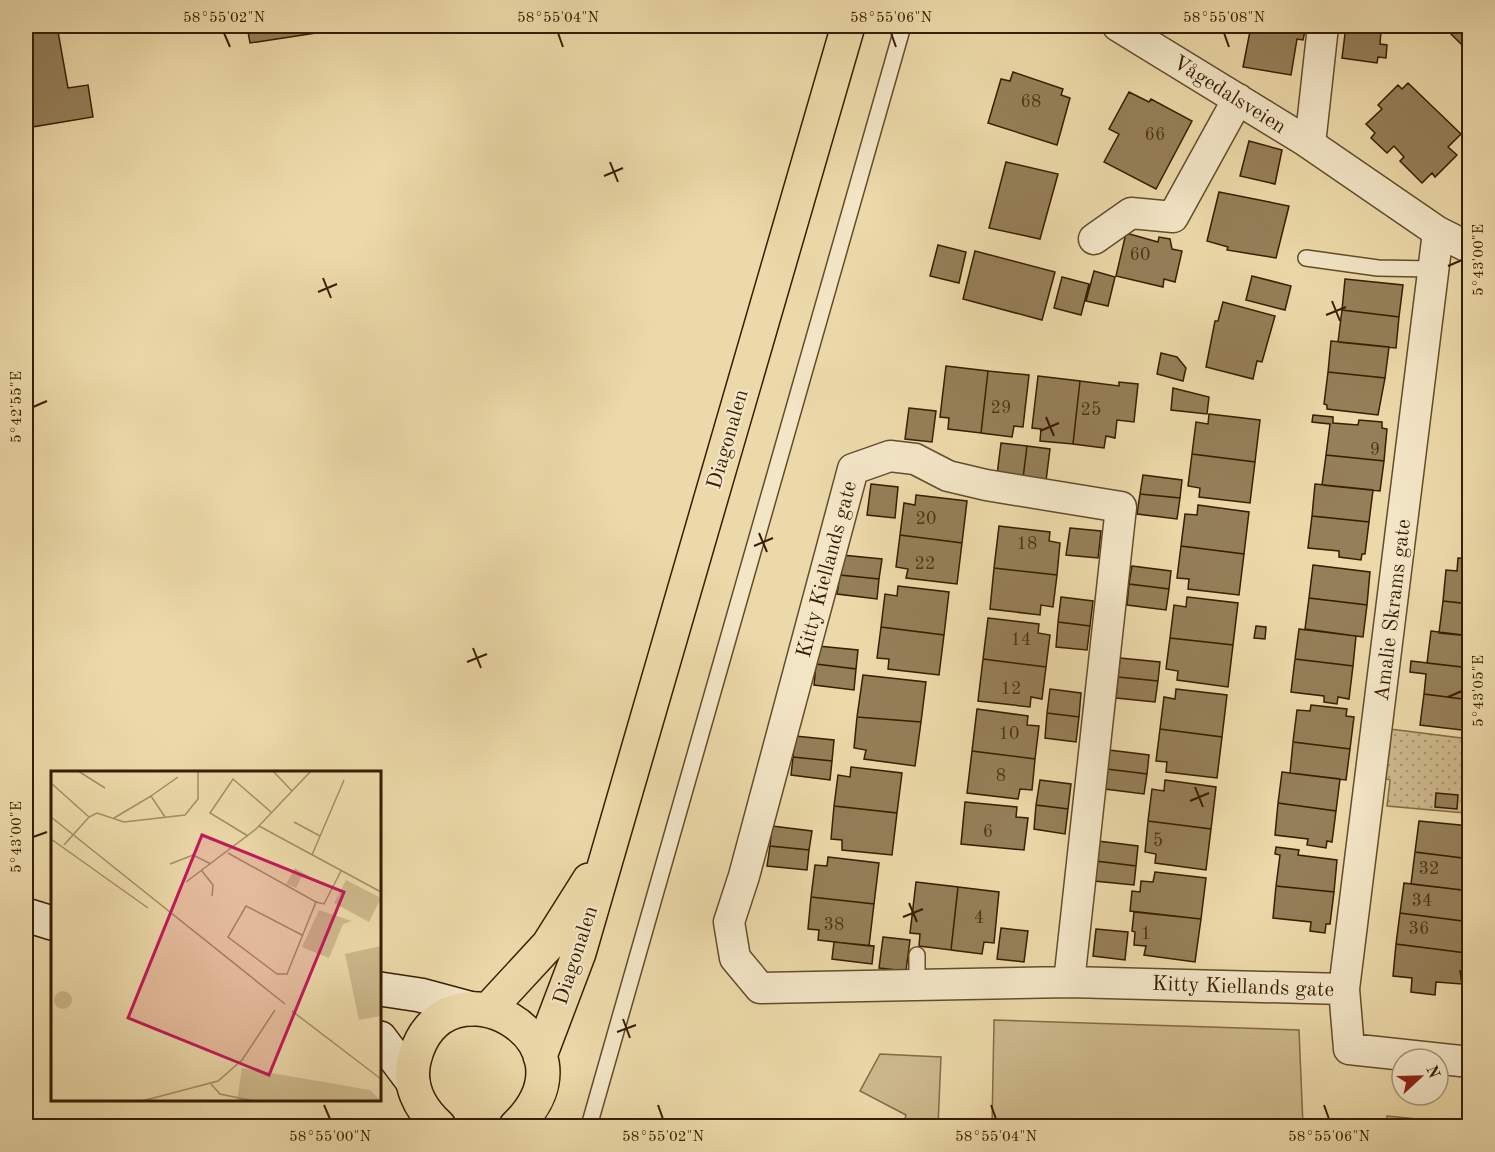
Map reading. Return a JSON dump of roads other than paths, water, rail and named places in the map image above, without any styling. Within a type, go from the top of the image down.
[{"type":"main road","name":"Diagonalen","points":[[540,1056],[579,953],[848,26]]},
{"type":"main road","name":"Diagonalen","points":[[480,1009],[548,945],[607,853]]},
{"type":"main road","points":[[381,989],[420,995],[480,1009],[518,1023],[531,1038],[540,1056],[542,1076],[539,1096],[529,1114],[516,1126]]},
{"type":"main road","points":[[412,1082],[413,1064],[418,1047],[428,1031],[455,1012],[480,1009]]},
{"type":"main road","points":[[381,1039],[412,1082],[418,1100],[432,1123]]},
{"type":"street","name":"Vågedalsveien","points":[[1118,26],[1310,144],[1438,232],[1470,248]]},
{"type":"street","name":"Vågedalsveien","points":[[1310,144],[1323,26]]},
{"type":"street","points":[[1094,239],[1131,213],[1173,217],[1238,99]]},
{"type":"street","name":"Amalie Skrams gate","points":[[1344,988],[1438,232]]},
{"type":"street","name":"Kitty Kiellands gate","points":[[1069,982],[1121,507],[986,485],[948,476],[915,459],[890,456],[853,470],[744,876],[729,922],[735,958],[760,987],[917,970],[1069,982],[1344,988],[1349,1048],[1470,1062]]},
{"type":"lane","points":[[589,1126],[903,26]]},
{"type":"lane","points":[[1306,258],[1378,267],[1433,269]]}]
